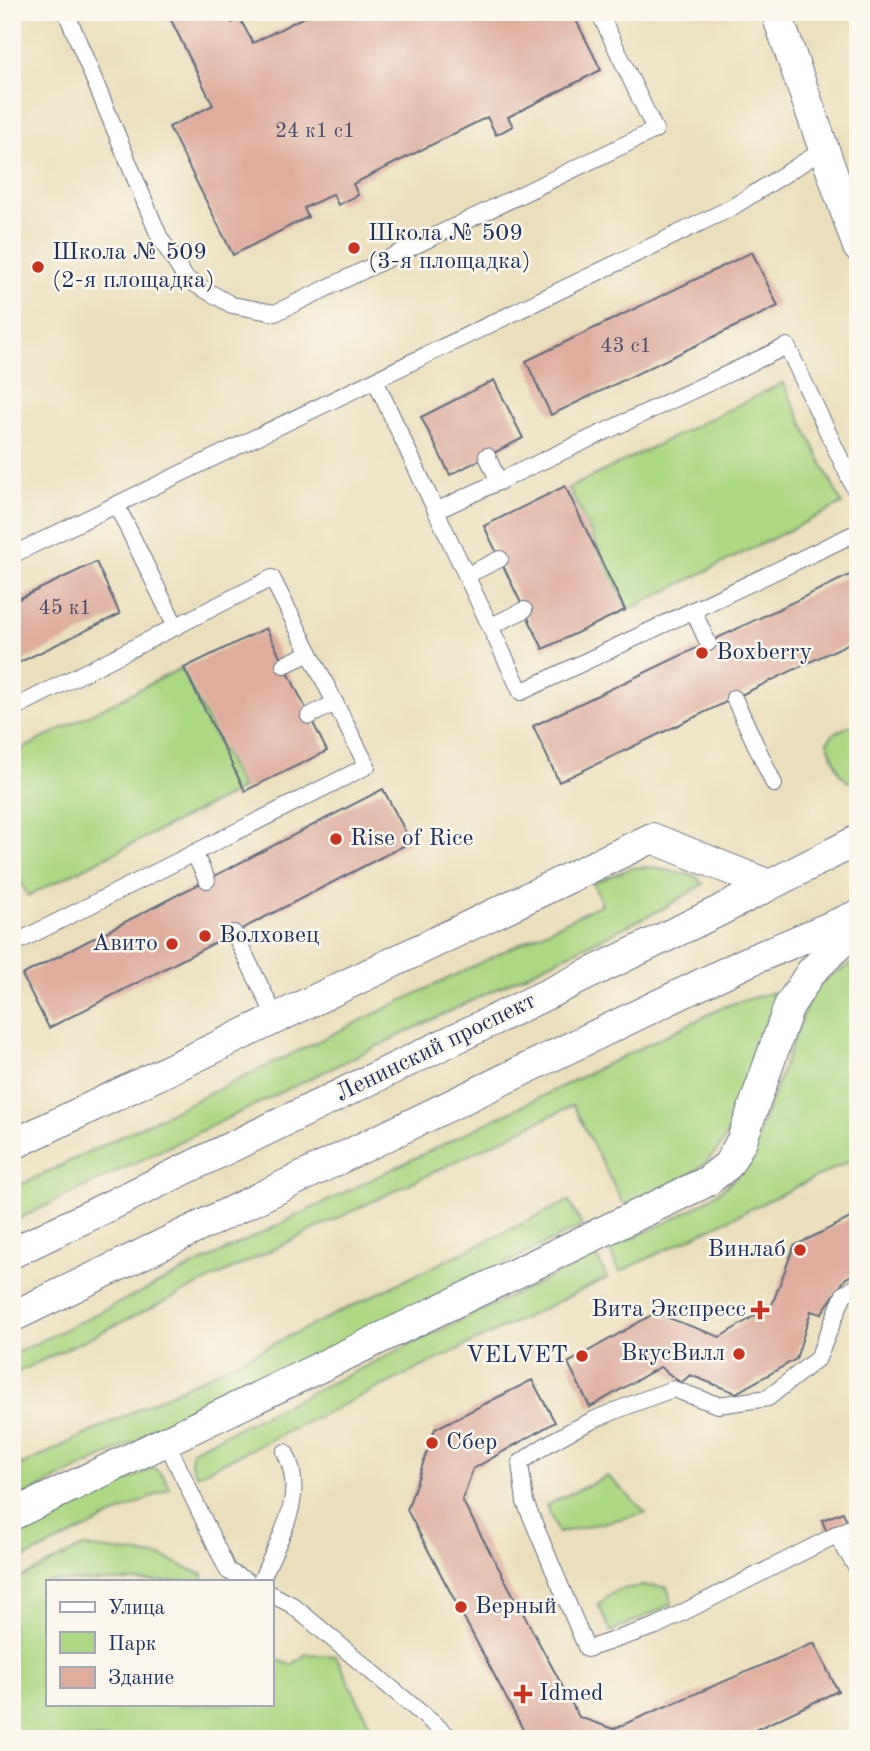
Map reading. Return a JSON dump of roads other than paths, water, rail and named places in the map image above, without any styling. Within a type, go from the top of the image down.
[{"type":"street","points":[[775,12],[858,247]]},
{"type":"street","points":[[12,1145],[652,838],[769,885]]},
{"type":"street","name":"Ленинский проспект","points":[[12,1253],[707,918],[858,840]]},
{"type":"street","points":[[12,1317],[747,962],[858,915]]},
{"type":"street","points":[[12,1515],[706,1182],[728,1165],[742,1140],[789,1006],[799,988],[858,926]]},
{"type":"lane","points":[[66,12],[159,236],[186,279],[232,305],[275,313],[654,130],[599,12]]},
{"type":"lane","points":[[12,555],[376,382],[730,208],[823,150]]},
{"type":"lane","points":[[436,511],[787,346],[858,496]]},
{"type":"lane","points":[[376,382],[522,692],[858,532]]},
{"type":"lane","points":[[487,456],[499,482]]},
{"type":"lane","points":[[117,506],[176,627]]},
{"type":"lane","points":[[467,575],[500,559]]},
{"type":"lane","points":[[12,709],[272,578],[367,766],[19,941],[12,927]]},
{"type":"lane","points":[[491,626],[524,610]]},
{"type":"lane","points":[[693,610],[708,643]]},
{"type":"lane","points":[[284,665],[310,653]]},
{"type":"lane","points":[[734,698],[774,784]]},
{"type":"lane","points":[[309,716],[335,703]]},
{"type":"lane","points":[[194,853],[207,880]]},
{"type":"lane","points":[[234,933],[276,1018]]},
{"type":"lane","points":[[858,1286],[844,1294],[818,1358],[768,1398],[718,1405],[673,1389],[594,1417],[552,1438],[520,1463],[525,1502],[587,1648],[656,1626],[858,1524]]},
{"type":"lane","points":[[166,1441],[228,1571],[245,1580]]},
{"type":"lane","points":[[261,1580],[293,1502],[295,1477],[285,1452]]},
{"type":"lane","points":[[836,1534],[858,1570]]},
{"type":"lane","points":[[273,1595],[292,1605],[452,1739]]},
{"type":"place","name":"Школа № 509 (3-я площадка)","points":[[354,248]]},
{"type":"place","name":"Школа № 509 (2-я площадка)","points":[[38,267]]},
{"type":"place","name":"Boxberry","points":[[702,653]]},
{"type":"place","name":"Rise of Rice","points":[[336,839]]},
{"type":"place","name":"Волховец","points":[[205,936]]},
{"type":"place","name":"Авито","points":[[172,944]]},
{"type":"place","name":"Винлаб","points":[[800,1250]]},
{"type":"place","name":"Вита Экспресс","points":[[760,1310]]},
{"type":"place","name":"ВкусВилл","points":[[739,1354]]},
{"type":"place","name":"VELVET","points":[[582,1356]]},
{"type":"place","name":"Сбер","points":[[432,1443]]},
{"type":"place","name":"Верный","points":[[461,1607]]},
{"type":"place","name":"Idmed","points":[[523,1694]]}]
